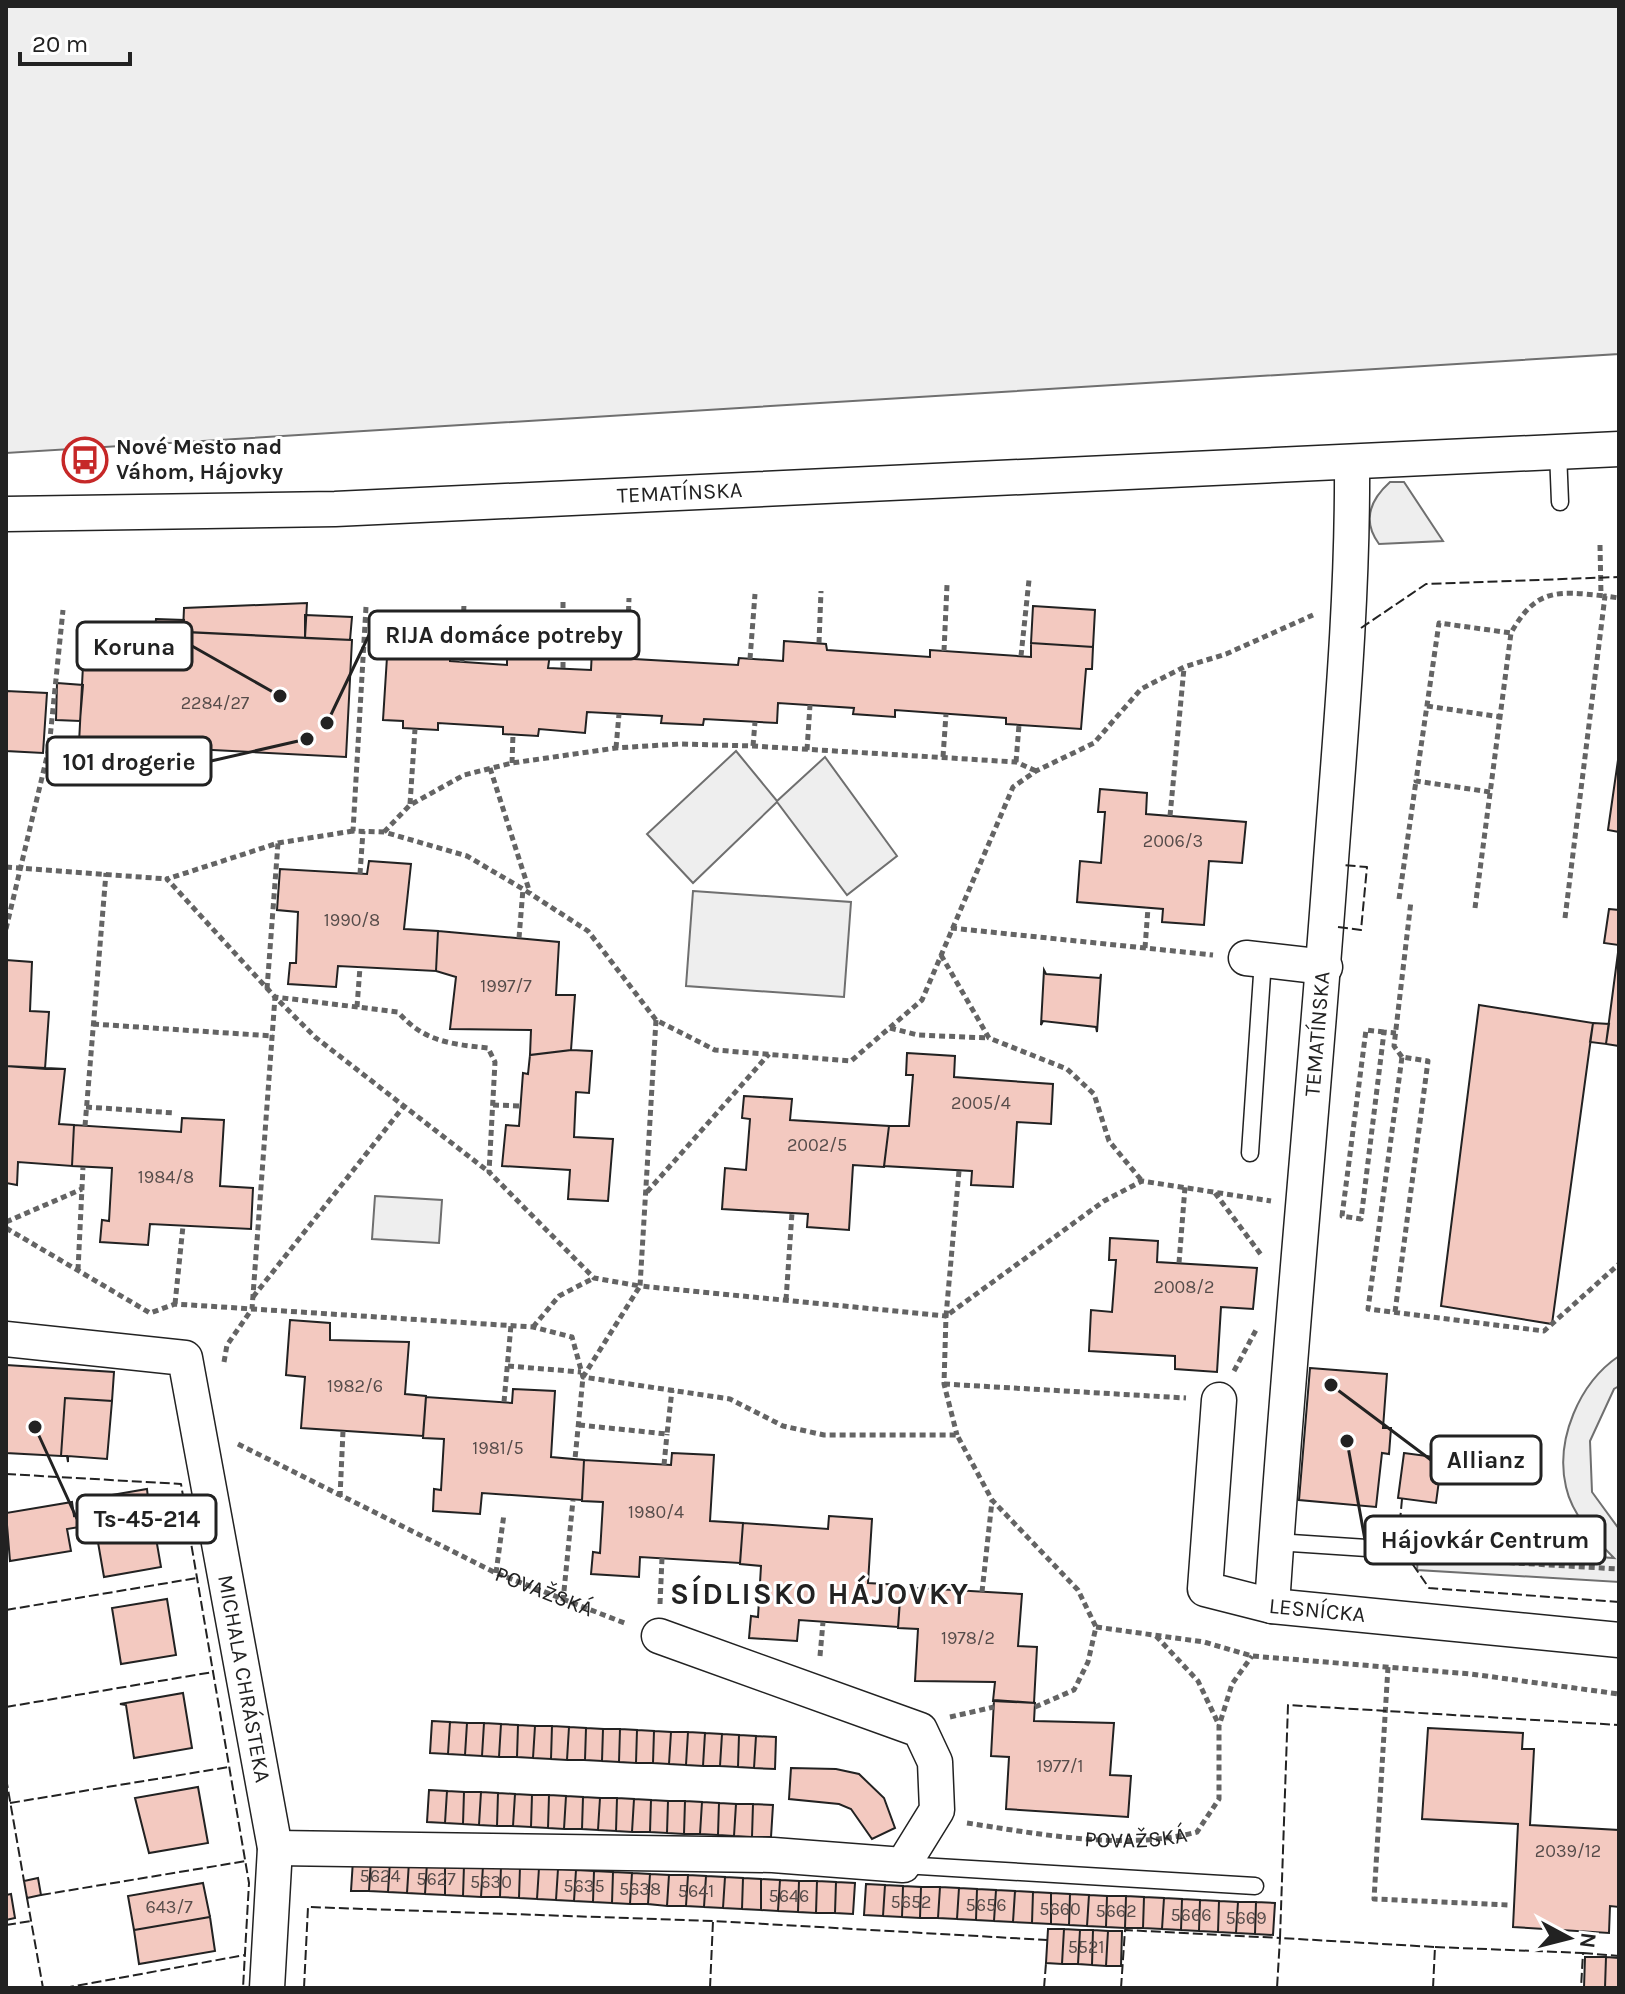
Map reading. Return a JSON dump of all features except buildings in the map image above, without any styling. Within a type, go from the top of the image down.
[{"type":"street","name":"TEMATÍNSKA","points":[[6,514],[335,509],[1619,449]]},
{"type":"street","name":"TEMATÍNSKA","points":[[1272,1606],[1325,967],[1351,598],[1352,462]]},
{"type":"street","points":[[1254,959],[1325,967]]},
{"type":"street","name":"MICHALA CHRÁSTEKA","points":[[6,1339],[185,1358],[275,1848],[267,1988]]},
{"type":"street","name":"LESNÍCKA","points":[[1219,1400],[1205,1589],[1272,1606],[1619,1640]]},
{"type":"street","points":[[275,1848],[773,1855],[903,1865],[934,1814],[935,1762],[920,1730],[659,1636]]},
{"type":"lane","points":[[1558,452],[1560,502]]},
{"type":"lane","points":[[1250,1153],[1254,959]]},
{"type":"lane","points":[[1276,1542],[1382,1549]]},
{"type":"lane","points":[[903,1865],[1255,1886]]},
{"type":"path","points":[[1565,918],[1603,595],[1600,545]]},
{"type":"path","points":[[1021,656],[1029,580]]},
{"type":"path","points":[[944,651],[947,585]]},
{"type":"path","points":[[819,643],[821,591]]},
{"type":"path","points":[[750,659],[755,594]]},
{"type":"path","points":[[1475,908],[1511,633],[1525,608],[1545,594],[1619,598]]},
{"type":"path","points":[[627,652],[629,598]]},
{"type":"path","points":[[6,867],[167,879],[278,843],[353,831],[384,832],[467,856],[588,931],[656,1020],[715,1050],[851,1061],[922,1000],[1013,787],[1036,771],[1094,743],[1141,689],[1184,667],[1226,654],[1351,598]]},
{"type":"path","points":[[563,600],[563,668]]},
{"type":"path","points":[[462,662],[464,603]]},
{"type":"path","points":[[353,831],[366,607]]},
{"type":"path","points":[[6,929],[49,748],[63,610]]},
{"type":"path","points":[[1399,899],[1439,623],[1511,633]]},
{"type":"path","points":[[1170,816],[1184,667]]},
{"type":"path","points":[[807,750],[810,705]]},
{"type":"path","points":[[1427,706],[1501,717]]},
{"type":"path","points":[[616,748],[619,714]]},
{"type":"path","points":[[943,757],[946,714]]},
{"type":"path","points":[[753,746],[755,722]]},
{"type":"path","points":[[1016,762],[1019,725]]},
{"type":"path","points":[[410,805],[415,729]]},
{"type":"path","points":[[512,763],[513,734]]},
{"type":"path","points":[[384,832],[410,805],[464,775],[512,763],[616,748],[680,744],[753,746],[1016,762],[1036,771]]},
{"type":"path","points":[[490,768],[530,894]]},
{"type":"path","points":[[1416,781],[1490,792]]},
{"type":"path","points":[[360,874],[363,831]]},
{"type":"path","points":[[267,989],[278,843]]},
{"type":"path","points":[[85,1126],[106,873]]},
{"type":"path","points":[[167,879],[315,1037],[489,1172],[594,1278],[640,1286],[946,1316],[1104,1201],[1142,1181],[1305,1207]]},
{"type":"path","points":[[519,938],[523,889]]},
{"type":"path","points":[[1411,901],[1394,1046],[1402,1057],[1368,1309],[1544,1331],[1619,1264]]},
{"type":"path","points":[[1145,948],[1148,908]]},
{"type":"path","points":[[951,928],[1254,959]]},
{"type":"path","points":[[941,955],[989,1038]]},
{"type":"path","points":[[357,1007],[360,967]]},
{"type":"path","points":[[275,997],[398,1012],[412,1027],[438,1043],[488,1048],[495,1062],[489,1172]]},
{"type":"path","points":[[222,1371],[227,1345],[252,1309],[275,997]]},
{"type":"path","points":[[582,1374],[640,1286],[656,1020]]},
{"type":"path","points":[[93,1024],[273,1036]]},
{"type":"path","points":[[889,1028],[918,1035],[989,1038],[1067,1069],[1094,1094],[1109,1141],[1142,1181]]},
{"type":"path","points":[[1384,1032],[1361,1219],[1342,1216],[1366,1030],[1396,1033]]},
{"type":"path","points":[[646,1193],[769,1054]]},
{"type":"path","points":[[1395,1312],[1428,1061],[1402,1057]]},
{"type":"path","points":[[493,1105],[520,1106]]},
{"type":"path","points":[[253,1298],[404,1106]]},
{"type":"path","points":[[86,1107],[175,1113]]},
{"type":"path","points":[[78,1270],[83,1167]]},
{"type":"path","points":[[959,1171],[946,1316],[944,1384],[957,1435],[992,1500],[1078,1590],[1096,1627],[1088,1662],[1074,1690],[1035,1707]]},
{"type":"path","points":[[1179,1263],[1185,1187]]},
{"type":"path","points":[[6,1225],[82,1189]]},
{"type":"path","points":[[1215,1193],[1268,1262]]},
{"type":"path","points":[[786,1300],[792,1213]]},
{"type":"path","points":[[6,1225],[150,1313],[175,1304],[511,1325],[572,1337],[582,1374],[575,1459]]},
{"type":"path","points":[[175,1304],[183,1226]]},
{"type":"path","points":[[533,1327],[559,1296],[594,1278]]},
{"type":"path","points":[[504,1402],[511,1325]]},
{"type":"path","points":[[508,1366],[582,1374],[730,1399],[783,1426],[824,1435],[957,1435]]},
{"type":"path","points":[[944,1384],[1219,1400]]},
{"type":"path","points":[[664,1465],[672,1390]]},
{"type":"path","points":[[579,1425],[667,1434]]},
{"type":"path","points":[[340,1497],[343,1431]]},
{"type":"path","name":"POVAŽSKÁ","points":[[232,1441],[496,1573],[659,1636]]},
{"type":"path","points":[[563,1601],[573,1500]]},
{"type":"path","points":[[982,1592],[992,1500]]},
{"type":"path","points":[[496,1573],[504,1514]]},
{"type":"path","points":[[659,1636],[662,1558]]},
{"type":"path","points":[[1429,1558],[1619,1569]]},
{"type":"path","points":[[1096,1627],[1204,1642],[1252,1656],[1471,1674],[1619,1694]]},
{"type":"path","points":[[1154,1635],[1198,1681],[1219,1726]]},
{"type":"path","name":"POVAŽSKÁ","points":[[934,1814],[969,1824],[1134,1842],[1167,1840],[1197,1832],[1219,1799],[1219,1726],[1232,1684],[1252,1656]]},
{"type":"path","points":[[1388,1667],[1374,1899],[1510,1905]]},
{"type":"shaded area","points":[[6,6],[1619,6],[1619,354],[6,453]]},
{"type":"shaded area","points":[[1390,482],[1404,482],[1443,541],[1379,544],[1371,527],[1371,511],[1377,496]]},
{"type":"shaded area","points":[[736,751],[777,801],[825,757],[897,856],[847,895],[777,802],[693,883],[647,834]]},
{"type":"shaded area","points":[[693,891],[851,902],[844,997],[686,986]]},
{"type":"shaded area","points":[[375,1196],[442,1200],[439,1243],[372,1239]]},
{"type":"shaded area","points":[[1619,1356],[1619,1386],[1614,1389],[1590,1441],[1592,1492],[1619,1529],[1619,1582],[1417,1570],[1419,1545],[1614,1558],[1592,1535],[1573,1507],[1563,1469],[1567,1432],[1573,1414],[1592,1381]]},
{"type":"fence","points":[[1361,628],[1426,584],[1619,577]]},
{"type":"fence","points":[[1338,927],[1361,930],[1367,867],[1342,865]]},
{"type":"fence","points":[[6,1474],[181,1484],[249,1883],[243,1988]]},
{"type":"fence","points":[[1402,1499],[1398,1543],[1429,1588],[1619,1602]]},
{"type":"fence","points":[[6,1610],[197,1578]]},
{"type":"fence","points":[[6,1707],[213,1672]]},
{"type":"fence","points":[[1433,1988],[1435,1947],[1280,1938],[1288,1705],[1619,1725]]},
{"type":"fence","points":[[10,1803],[229,1767]]},
{"type":"fence","points":[[6,1778],[24,1881]]},
{"type":"fence","points":[[41,1895],[246,1861]]},
{"type":"fence","points":[[27,1898],[43,1988]]},
{"type":"fence","points":[[304,1988],[308,1907],[713,1921],[1047,1940]]},
{"type":"fence","points":[[6,1925],[31,1921]]},
{"type":"fence","points":[[710,1988],[713,1921]]},
{"type":"fence","points":[[1121,1988],[1125,1930],[1280,1938],[1277,1988]]},
{"type":"fence","points":[[1435,1947],[1583,1953],[1581,1988]]},
{"type":"fence","points":[[1583,1953],[1619,1956]]},
{"type":"fence","points":[[64,1988],[245,1955]]},
{"type":"fence","points":[[1044,1988],[1046,1963]]},
{"type":"place","name":"Nové Mesto nad Váhom, Hájovky","points":[[85,460]]},
{"type":"place","name":"Koruna","points":[[280,696]]},
{"type":"place","name":"RIJA domáce potreby","points":[[327,723]]},
{"type":"place","name":"101 drogerie","points":[[307,739]]},
{"type":"place","name":"Allianz","points":[[1331,1385]]},
{"type":"place","name":"Ts-45-214","points":[[35,1427]]},
{"type":"place","name":"Hájovkár Centrum","points":[[1347,1441]]},
{"type":"district","name":"SÍDLISKO HÁJOVKY","points":[[820,1594]]}]
